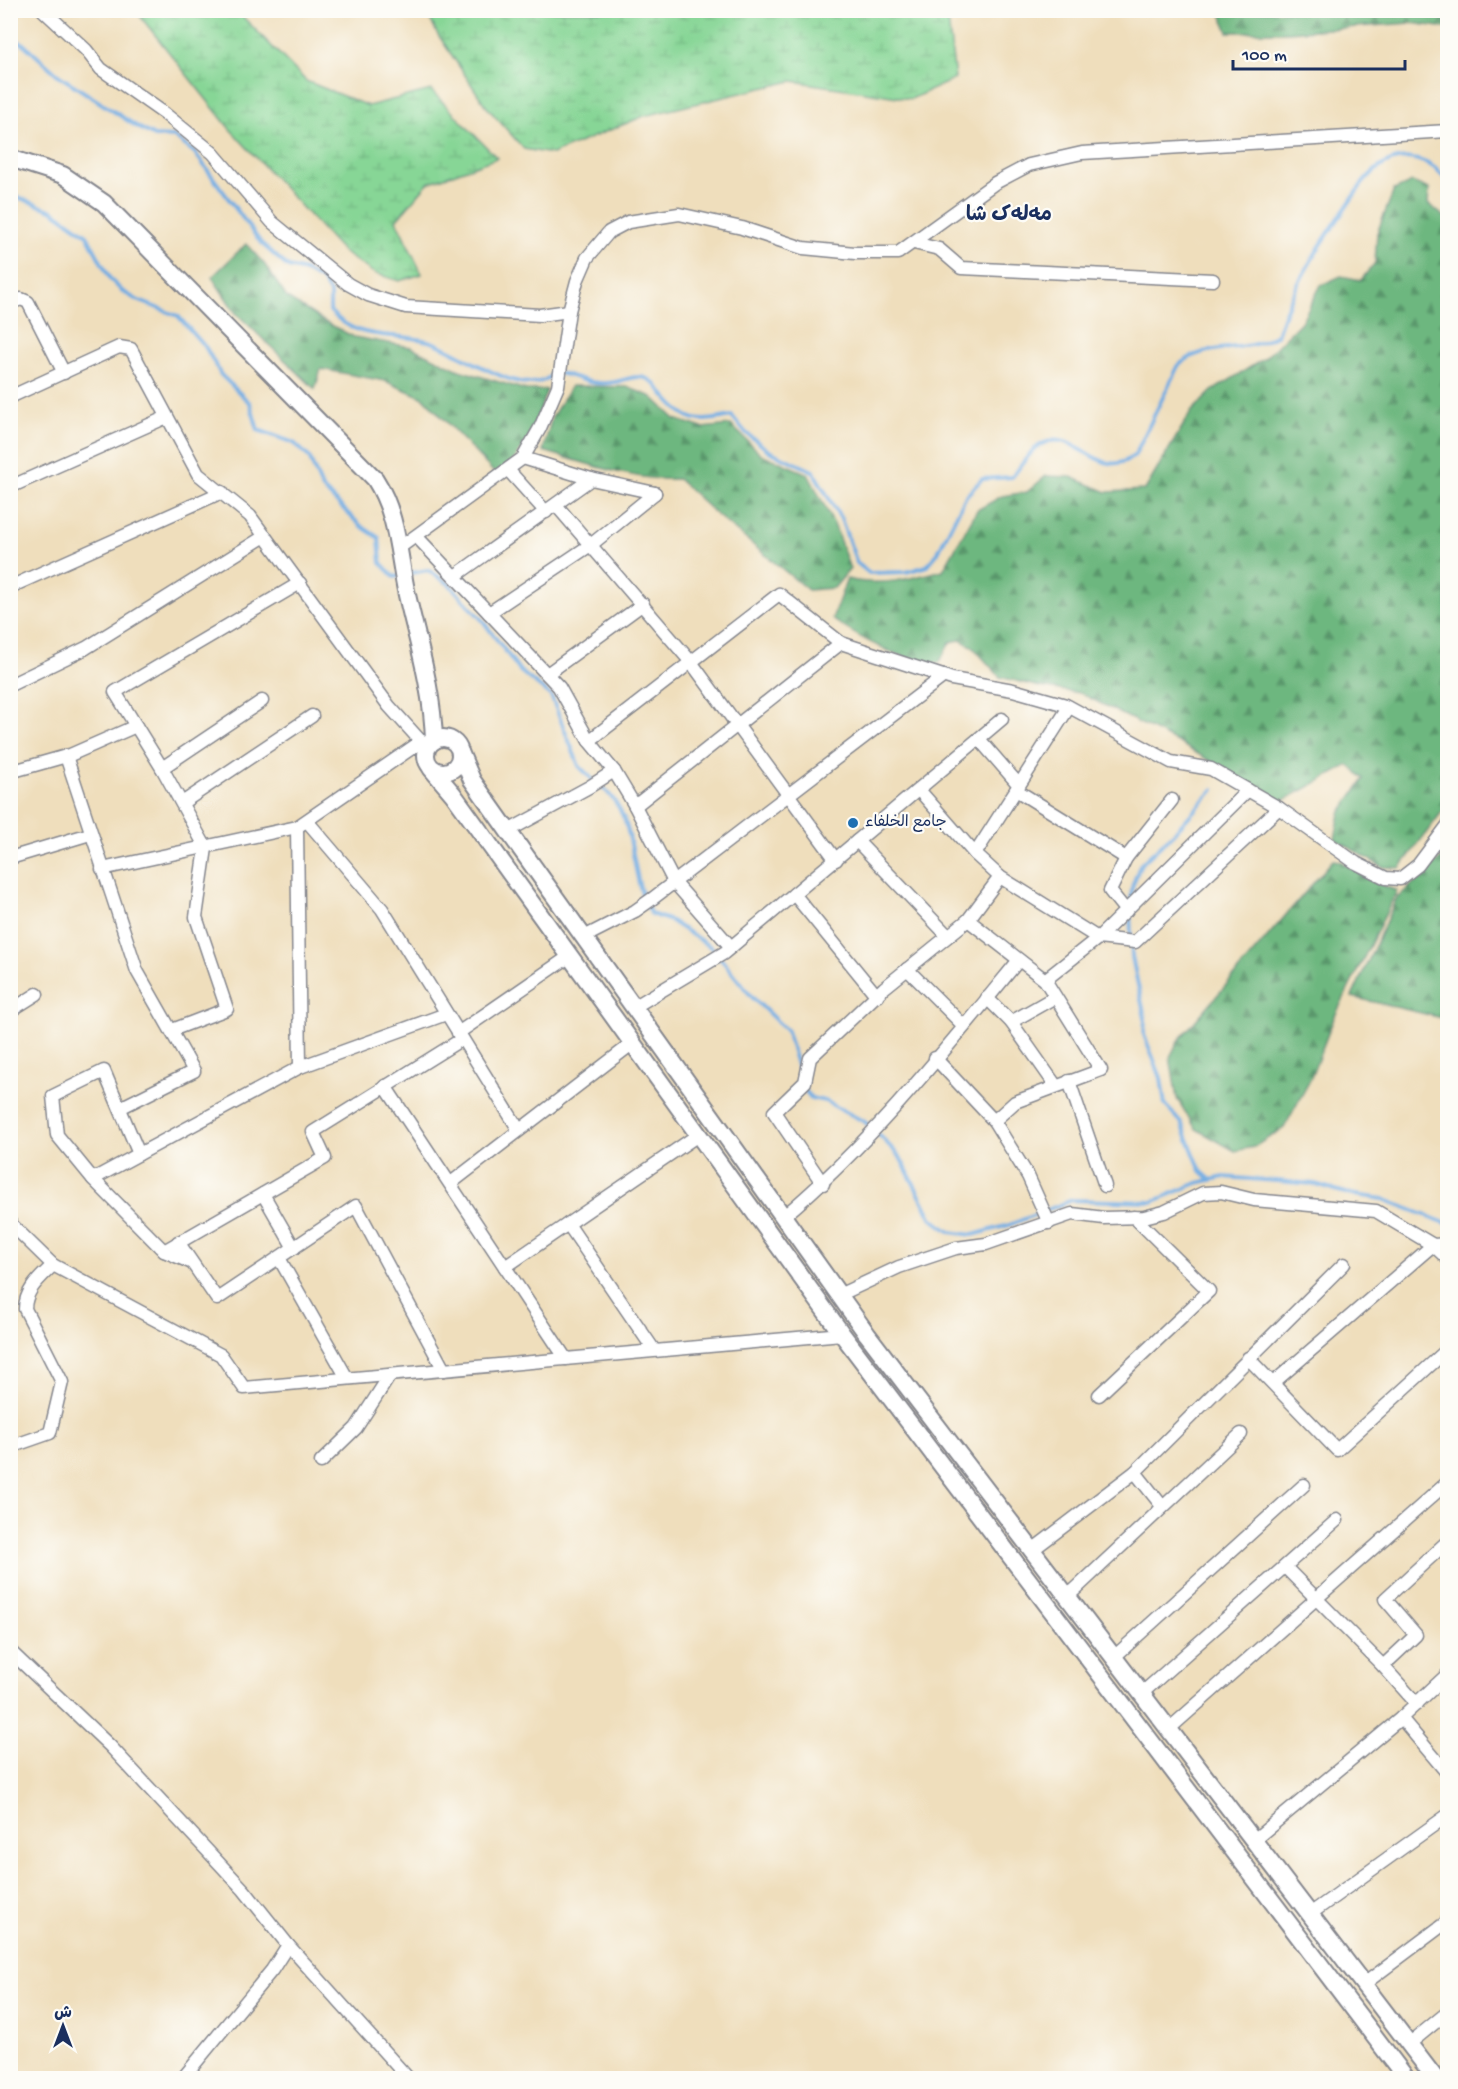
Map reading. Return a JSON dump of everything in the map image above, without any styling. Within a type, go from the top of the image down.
[{"type":"main road","points":[[10,158],[63,175],[104,203],[368,470],[387,499],[431,699],[458,748],[472,780],[839,1295],[1435,2079]]},
{"type":"main road","points":[[431,699],[426,759],[431,768],[453,794],[842,1334],[1406,2079]]},
{"type":"main road","points":[[428,743],[445,738],[458,748],[459,763],[452,771],[441,772],[431,768]]},
{"type":"main road","points":[[730,1180],[739,1178],[748,1168]]},
{"type":"main road","points":[[745,1201],[750,1193],[764,1190]]},
{"type":"main road","points":[[1021,1570],[1033,1568],[1034,1554]]},
{"type":"main road","points":[[1040,1598],[1045,1586],[1062,1591]]},
{"type":"main road","points":[[1352,2007],[1367,1989]]},
{"type":"street","points":[[43,10],[86,50],[101,69],[165,114],[213,153],[272,222],[348,284],[368,295],[406,307],[540,315],[569,311]]},
{"type":"street","points":[[400,554],[417,537],[523,458],[540,428],[558,386],[569,311],[577,281],[587,258],[609,232],[628,222],[661,215],[679,214],[803,248],[855,253],[898,253],[994,183],[1029,165],[1055,158],[1082,153],[1448,131]]},
{"type":"street","points":[[914,243],[939,249],[961,268],[1213,280]]},
{"type":"street","points":[[10,303],[21,299],[28,302],[64,373]]},
{"type":"street","points":[[10,396],[119,347],[127,347],[135,354],[198,474],[246,511],[390,706],[428,743],[302,824],[206,848],[191,848],[102,869]]},
{"type":"street","points":[[10,487],[167,417]]},
{"type":"street","points":[[489,613],[592,544],[656,493],[591,479],[523,458]]},
{"type":"street","points":[[508,471],[592,544],[643,604],[691,662],[836,860]]},
{"type":"street","points":[[455,576],[591,479]]},
{"type":"street","points":[[10,587],[222,492]]},
{"type":"street","points":[[10,685],[86,648],[265,536]]},
{"type":"street","points":[[417,537],[559,687],[588,741],[614,771],[635,806],[674,882],[727,950]]},
{"type":"street","points":[[172,1030],[226,1009],[196,917],[206,848],[162,768],[115,692],[300,582]]},
{"type":"street","points":[[588,741],[779,594],[842,643],[944,676],[1012,690],[1069,707],[1171,762],[1211,769],[1279,808],[1356,863],[1386,878],[1400,879],[1418,865],[1448,825]]},
{"type":"street","points":[[547,674],[643,604]]},
{"type":"street","points":[[635,806],[842,643]]},
{"type":"street","points":[[584,937],[652,899],[944,676]]},
{"type":"street","points":[[162,768],[262,701]]},
{"type":"street","points":[[975,854],[1069,707]]},
{"type":"street","points":[[182,803],[312,716]]},
{"type":"street","points":[[634,1007],[713,961],[1002,719]]},
{"type":"street","points":[[10,772],[66,756],[136,726]]},
{"type":"street","points":[[979,739],[1018,788],[1126,858]]},
{"type":"street","points":[[66,756],[137,971],[194,1071],[120,1108]]},
{"type":"street","points":[[508,831],[614,771]]},
{"type":"street","points":[[919,790],[975,854],[1000,876],[1098,938],[1121,942],[1135,942],[1279,808]]},
{"type":"street","points":[[1045,980],[1098,938],[1248,790]]},
{"type":"street","points":[[1126,911],[1110,891],[1126,858],[1172,800]]},
{"type":"street","points":[[302,824],[382,909],[519,1130]]},
{"type":"street","points":[[300,1067],[302,824]]},
{"type":"street","points":[[11,857],[90,834]]},
{"type":"street","points":[[857,841],[948,936]]},
{"type":"street","points":[[823,1184],[774,1112],[801,1086],[810,1058],[907,969],[968,920],[1000,876]]},
{"type":"street","points":[[794,894],[877,996]]},
{"type":"street","points":[[968,920],[1045,980],[1101,1070],[1015,1102],[994,1121]]},
{"type":"street","points":[[164,1251],[325,1158],[313,1132],[460,1036],[570,956]]},
{"type":"street","points":[[783,1217],[823,1184],[870,1136],[1019,960]]},
{"type":"street","points":[[907,969],[964,1026]]},
{"type":"street","points":[[10,1011],[37,994]]},
{"type":"street","points":[[987,998],[1011,1022],[1056,1086]]},
{"type":"street","points":[[1011,1022],[1055,998]]},
{"type":"street","points":[[93,1179],[300,1067],[446,1014]]},
{"type":"street","points":[[451,1183],[633,1043]]},
{"type":"street","points":[[935,1058],[994,1121],[1028,1176],[1048,1221]]},
{"type":"street","points":[[139,1154],[104,1071],[53,1096],[57,1135],[93,1179],[164,1251],[192,1262]]},
{"type":"street","points":[[1069,1081],[1105,1186]]},
{"type":"street","points":[[385,1086],[566,1359]]},
{"type":"street","points":[[505,1267],[698,1135]]},
{"type":"street","points":[[839,1295],[899,1267],[956,1248],[986,1244],[1072,1214],[1104,1218],[1134,1217],[1164,1212],[1203,1193],[1221,1192],[1254,1200],[1376,1210],[1433,1245],[1448,1258]]},
{"type":"street","points":[[263,1194],[294,1248]]},
{"type":"street","points":[[178,1242],[217,1299],[356,1206],[444,1370]]},
{"type":"street","points":[[1098,1395],[1209,1292],[1134,1217]]},
{"type":"street","points":[[10,1223],[53,1265],[221,1355],[244,1388],[842,1334]]},
{"type":"street","points":[[568,1224],[654,1350]]},
{"type":"street","points":[[1273,1383],[1433,1245],[1448,1244]]},
{"type":"street","points":[[279,1257],[347,1378]]},
{"type":"street","points":[[1034,1554],[1135,1472],[1344,1264]]},
{"type":"street","points":[[10,1447],[50,1433],[58,1406],[62,1382],[25,1310],[25,1300],[30,1290],[53,1265]]},
{"type":"street","points":[[1248,1358],[1337,1450],[1448,1349]]},
{"type":"street","points":[[321,1462],[356,1428],[390,1375]]},
{"type":"street","points":[[1062,1591],[1162,1506],[1241,1434]]},
{"type":"street","points":[[1135,1472],[1162,1506]]},
{"type":"street","points":[[1169,1729],[1448,1482]]},
{"type":"street","points":[[1113,1658],[1304,1485]]},
{"type":"street","points":[[1142,1694],[1337,1520]]},
{"type":"street","points":[[1383,1666],[1416,1635],[1385,1599],[1448,1541]]},
{"type":"street","points":[[1285,1567],[1383,1666],[1417,1704]]},
{"type":"street","points":[[10,1652],[118,1755],[244,1890],[288,1945],[408,2079]]},
{"type":"street","points":[[1254,1840],[1401,1718],[1448,1674]]},
{"type":"street","points":[[1401,1718],[1448,1774]]},
{"type":"street","points":[[1310,1914],[1448,1815]]},
{"type":"street","points":[[1367,1989],[1448,1921]]},
{"type":"street","points":[[183,2079],[272,1970],[288,1945]]},
{"type":"street","points":[[1409,2044],[1448,2012]]},
{"type":"green space","points":[[136,11],[237,11],[306,81],[368,106],[431,90],[497,158],[428,183],[396,220],[422,274],[399,281],[374,273],[344,253],[230,129]]},
{"type":"green space","points":[[426,11],[947,11],[955,79],[911,99],[792,81],[644,116],[552,154],[524,149],[485,105],[437,33]]},
{"type":"green space","points":[[1220,11],[1447,11],[1447,28],[1411,23],[1288,32],[1228,32]]},
{"type":"green space","points":[[1412,182],[1429,189],[1428,204],[1445,217],[1447,215],[1447,805],[1400,868],[1382,867],[1335,839],[1340,813],[1364,779],[1349,765],[1281,802],[1179,743],[1080,693],[1040,687],[1000,677],[972,646],[960,640],[950,642],[939,663],[926,662],[883,648],[832,619],[847,579],[883,582],[943,570],[977,510],[1002,496],[1027,492],[1046,476],[1071,477],[1107,492],[1145,490],[1191,412],[1212,391],[1265,358],[1301,322],[1321,285],[1341,276],[1361,280],[1375,263],[1377,233],[1394,190]]},
{"type":"green space","points":[[246,244],[265,265],[287,298],[354,337],[411,347],[459,370],[526,390],[547,390],[523,447],[508,467],[498,477],[424,398],[385,381],[321,369],[315,389],[235,312],[212,277]]},
{"type":"green space","points":[[571,386],[627,387],[652,397],[675,419],[702,428],[731,425],[761,454],[808,474],[834,524],[850,569],[834,588],[808,590],[718,516],[678,479],[628,474],[543,451],[552,417]]},
{"type":"green space","points":[[1447,853],[1447,1019],[1352,997],[1396,899]]},
{"type":"green space","points":[[1333,860],[1340,861],[1370,880],[1397,891],[1334,1018],[1310,1080],[1284,1128],[1254,1147],[1235,1151],[1196,1129],[1177,1099],[1170,1057],[1179,1040]]},
{"type":"waterway","points":[[10,39],[21,42],[58,75],[136,126],[154,136],[174,137],[195,153],[261,243],[288,267],[305,271],[322,280],[330,293],[330,311],[352,328],[364,332],[428,341],[492,372],[526,383],[542,381],[554,373],[599,383],[643,377],[653,382],[672,404],[687,416],[702,420],[732,416],[745,432],[769,451],[813,471],[841,519],[857,563],[869,573],[906,572],[927,566],[937,554],[966,496],[982,479],[1012,477],[1030,453],[1044,443],[1056,440],[1067,443],[1099,460],[1111,463],[1122,462],[1135,455],[1178,366],[1201,353],[1252,345],[1277,335],[1290,301],[1315,254],[1357,192],[1375,171],[1389,162],[1408,158],[1426,163],[1442,174],[1448,182]]},
{"type":"waterway","points":[[10,194],[53,211],[87,235],[110,279],[122,291],[137,300],[178,316],[206,348],[221,375],[250,403],[258,430],[294,443],[309,457],[322,488],[361,526],[379,538],[381,563],[394,577],[399,576]]},
{"type":"waterway","points":[[406,574],[428,570],[449,584],[483,621],[520,671],[551,696],[579,766],[593,780]]},
{"type":"waterway","points":[[599,785],[612,798],[621,812],[627,828],[643,898],[651,914],[671,921],[712,948],[752,997],[787,1031],[804,1089],[811,1098],[825,1101],[865,1122],[883,1139],[900,1157],[932,1219],[950,1232],[973,1235],[1009,1225],[1072,1200],[1152,1202],[1197,1183],[1224,1177],[1315,1184],[1349,1194],[1383,1199],[1448,1224]]},
{"type":"waterway","points":[[1131,902],[1132,887],[1140,865],[1171,836],[1214,789]]},
{"type":"waterway","points":[[1130,912],[1132,957],[1145,1018],[1144,1035],[1161,1078],[1165,1105],[1181,1122],[1201,1171],[1211,1180]]},
{"type":"place","name":"جامع الخلفاء","points":[[853,823]]},
{"type":"district","name":"مەلەک شا","points":[[1009,216]]}]
